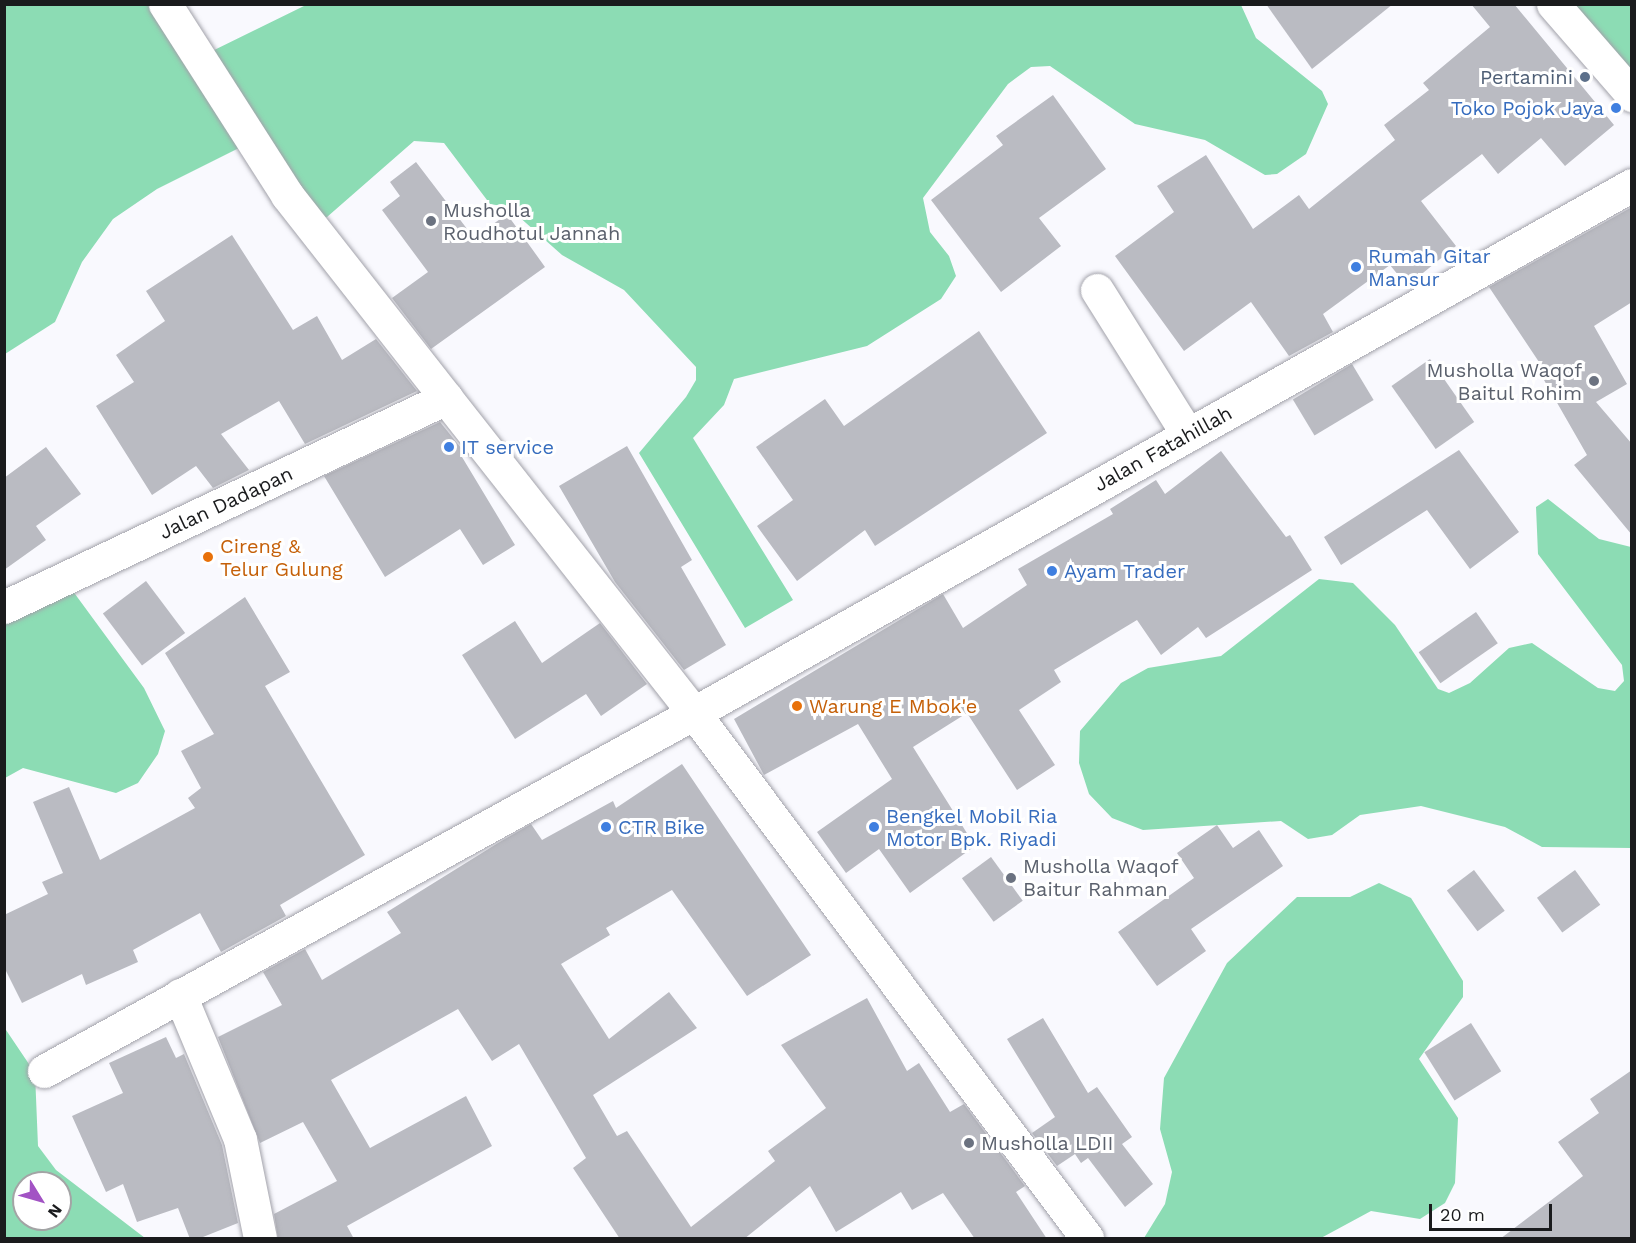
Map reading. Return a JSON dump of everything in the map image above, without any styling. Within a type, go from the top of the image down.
[{"type":"street","points":[[165,4],[287,195],[694,713],[1087,1239]]},
{"type":"street","points":[[1554,4],[1632,95]]},
{"type":"street","name":"Jalan Fatahillah","points":[[44,1071],[694,713],[1632,185]]},
{"type":"street","points":[[1097,290],[1188,435]]},
{"type":"street","name":"Jalan Dadapan","points":[[4,607],[446,398]]},
{"type":"street","points":[[180,996],[240,1139],[260,1239]]},
{"type":"green space","points":[[5,5],[164,5],[200,57],[306,5],[1241,5],[1256,38],[1322,91],[1328,104],[1306,154],[1277,174],[1265,175],[1205,140],[1135,124],[1050,66],[1031,67],[1008,84],[923,198],[930,232],[949,256],[956,276],[941,299],[867,346],[734,379],[724,405],[693,438],[793,600],[745,628],[639,453],[686,397],[696,380],[696,367],[624,290],[562,255],[508,207],[490,204],[444,143],[414,141],[327,217],[307,221],[253,141],[157,189],[113,219],[82,262],[55,322],[5,354]]},
{"type":"green space","points":[[1554,5],[1631,5],[1631,95]]},
{"type":"green space","points":[[1548,499],[1599,539],[1631,547],[1631,848],[1542,847],[1505,827],[1421,806],[1360,815],[1332,835],[1308,839],[1281,821],[1143,830],[1112,818],[1089,794],[1079,763],[1080,731],[1121,683],[1148,668],[1221,656],[1319,579],[1353,583],[1395,625],[1438,689],[1449,693],[1470,683],[1509,648],[1532,643],[1598,688],[1615,691],[1624,681],[1622,665],[1538,554],[1536,507]]},
{"type":"green space","points":[[64,579],[144,688],[165,731],[158,754],[138,783],[116,793],[23,768],[5,778],[4,607]]},
{"type":"green space","points":[[1379,883],[1411,898],[1463,981],[1463,997],[1419,1059],[1458,1118],[1455,1183],[1445,1203],[1420,1219],[1371,1211],[1321,1238],[1144,1238],[1165,1204],[1172,1172],[1160,1129],[1164,1078],[1227,963],[1297,897],[1350,897]]},
{"type":"green space","points":[[4,1027],[35,1073],[38,1146],[57,1171],[12,1171],[12,1231],[72,1231],[72,1182],[145,1238],[5,1238]]},
{"type":"building","points":[[1266,4],[1393,4],[1312,69]]},
{"type":"building","points":[[1471,4],[1514,4],[1614,125],[1565,166],[1541,138],[1498,174],[1482,154],[1421,201],[1456,246],[1407,286],[1390,265],[1323,314],[1333,332],[1289,356],[1251,302],[1184,351],[1115,256],[1174,212],[1157,186],[1206,155],[1253,229],[1299,195],[1309,209],[1395,140],[1384,125],[1429,90],[1423,83],[1490,27]]},
{"type":"building","points":[[1053,95],[1106,169],[1039,218],[1061,246],[1001,292],[931,200],[1003,145],[996,136]]},
{"type":"building","points":[[416,162],[474,238],[507,214],[545,267],[431,349],[392,298],[428,272],[382,210],[400,196],[390,182]]},
{"type":"building","points":[[1632,207],[1632,302],[1594,326],[1627,384],[1596,402],[1632,444],[1632,535],[1574,465],[1587,455],[1544,380],[1549,377],[1489,287]]},
{"type":"building","points":[[232,235],[293,330],[317,316],[342,360],[376,339],[417,391],[305,444],[279,401],[221,434],[249,470],[213,488],[196,466],[152,495],[96,406],[134,382],[116,355],[165,321],[146,291]]},
{"type":"building","points":[[979,331],[1047,433],[875,546],[865,530],[797,581],[757,526],[793,500],[756,447],[825,399],[844,426]]},
{"type":"building","points":[[1430,359],[1474,422],[1436,449],[1391,386]]},
{"type":"building","points":[[1352,364],[1374,400],[1314,436],[1293,400]]},
{"type":"building","points":[[440,422],[466,454],[462,457],[515,545],[483,565],[460,529],[385,577],[324,476]]},
{"type":"building","points":[[627,446],[692,560],[681,567],[726,645],[684,670],[615,582],[559,486]]},
{"type":"building","points":[[46,447],[81,494],[36,526],[46,540],[4,570],[4,478]]},
{"type":"building","points":[[1459,450],[1519,532],[1470,569],[1427,510],[1341,565],[1324,537]]},
{"type":"building","points":[[1221,451],[1286,537],[1290,535],[1312,570],[1206,638],[1198,627],[1161,655],[1137,620],[1054,670],[1061,682],[1019,710],[1055,765],[1017,790],[967,713],[913,747],[975,846],[910,893],[879,849],[846,873],[817,832],[892,779],[858,724],[764,775],[734,719],[943,594],[963,628],[1027,585],[1018,569],[1113,514],[1110,509],[1156,480],[1165,494]]},
{"type":"building","points":[[146,581],[185,633],[142,665],[103,613]]},
{"type":"building","points":[[245,597],[290,672],[265,686],[365,855],[280,905],[286,916],[221,952],[200,913],[133,950],[138,962],[86,985],[82,974],[22,1003],[4,967],[4,915],[48,894],[42,882],[63,873],[33,802],[69,787],[100,860],[195,808],[188,798],[201,788],[181,751],[214,734],[165,653]]},
{"type":"building","points":[[1476,612],[1498,643],[1440,683],[1419,652]]},
{"type":"building","points":[[515,621],[542,663],[600,623],[647,684],[601,716],[586,694],[515,739],[462,655]]},
{"type":"building","points":[[682,764],[811,955],[747,996],[672,890],[606,928],[610,935],[561,964],[609,1039],[669,992],[697,1028],[593,1095],[617,1136],[627,1131],[691,1227],[775,1161],[768,1151],[826,1108],[781,1045],[867,998],[907,1071],[919,1063],[950,1112],[964,1104],[1025,1186],[1016,1192],[1047,1239],[975,1239],[943,1193],[912,1210],[901,1192],[836,1232],[810,1186],[744,1239],[620,1239],[573,1168],[586,1158],[519,1044],[492,1061],[458,1009],[331,1080],[370,1148],[466,1096],[492,1146],[347,1226],[354,1239],[278,1239],[274,1214],[337,1181],[303,1122],[260,1143],[218,1037],[282,1005],[263,972],[305,949],[322,980],[401,933],[387,912],[498,843],[531,824],[542,840],[613,801],[616,808]]},
{"type":"building","points":[[1217,825],[1233,848],[1259,830],[1283,866],[1191,929],[1206,951],[1157,986],[1118,932],[1194,878],[1177,853]]},
{"type":"building","points":[[991,857],[1023,901],[994,922],[962,878]]},
{"type":"building","points":[[1474,870],[1505,911],[1478,931],[1447,890]]},
{"type":"building","points":[[1575,870],[1600,905],[1562,932],[1537,898]]},
{"type":"building","points":[[1043,1018],[1088,1093],[1097,1087],[1132,1137],[1122,1144],[1153,1184],[1125,1207],[1088,1158],[1081,1163],[1075,1154],[1057,1166],[1032,1133],[1055,1117],[1007,1039]]},
{"type":"building","points":[[1471,1023],[1501,1071],[1455,1100],[1424,1052]]},
{"type":"building","points":[[166,1037],[176,1058],[184,1054],[222,1145],[238,1223],[198,1239],[190,1239],[178,1208],[137,1222],[123,1184],[106,1192],[72,1116],[123,1093],[109,1063]]},
{"type":"building","points":[[1632,1070],[1632,1239],[1500,1239],[1583,1176],[1558,1142],[1599,1113],[1590,1099]]},
{"type":"place","name":"Pertamini","points":[[1585,77]]},
{"type":"place","name":"Toko Pojok Jaya","points":[[1616,108]]},
{"type":"place","name":"Musholla Roudhotul Jannah","points":[[431,221]]},
{"type":"place","name":"Rumah Gitar Mansur","points":[[1356,267]]},
{"type":"place","name":"Musholla Waqof Baitul Rohim","points":[[1594,381]]},
{"type":"place","name":"IT service","points":[[449,447]]},
{"type":"place","name":"Cireng & Telur Gulung","points":[[208,557]]},
{"type":"place","name":"Ayam Trader","points":[[1052,571]]},
{"type":"place","name":"Warung E Mbok'e","points":[[797,706]]},
{"type":"place","name":"CTR Bike","points":[[606,827]]},
{"type":"place","name":"Bengkel Mobil Ria Motor Bpk. Riyadi","points":[[874,827]]},
{"type":"place","name":"Musholla Waqof Baitur Rahman","points":[[1011,878]]},
{"type":"place","name":"Musholla LDII","points":[[969,1143]]}]
